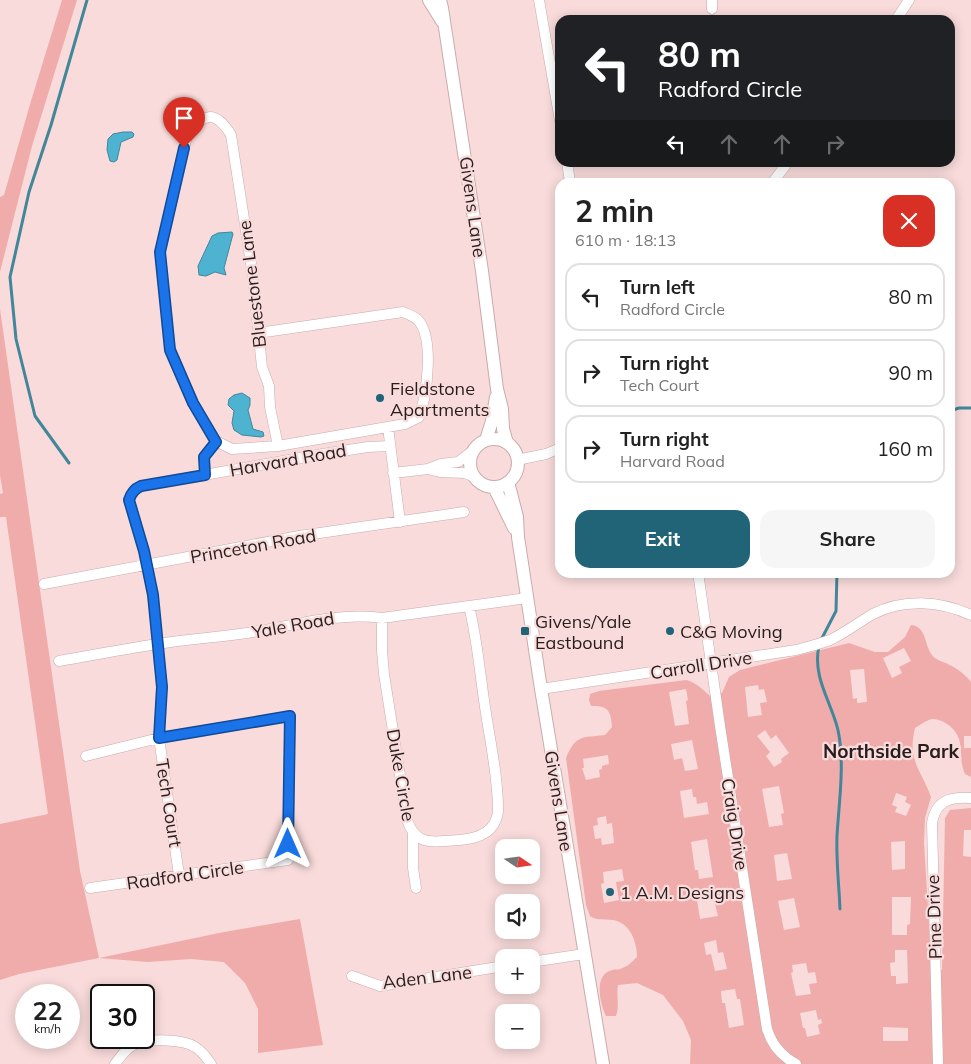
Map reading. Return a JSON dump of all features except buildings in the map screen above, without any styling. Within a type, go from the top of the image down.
[{"type":"street","name":"Givens Lane","points":[[429,0],[436,14],[445,25]]},
{"type":"street","name":"Givens Lane","points":[[440,0],[454,79],[481,262],[497,389],[507,443]]},
{"type":"street","points":[[539,0],[555,92]]},
{"type":"street","points":[[899,15],[909,0]]},
{"type":"street","name":"Bluestone Lane","points":[[216,442],[193,403],[170,350],[160,252],[187,136],[196,123],[204,118],[214,117],[224,123],[231,135],[243,203],[262,367],[269,386],[270,407],[278,446]]},
{"type":"street","points":[[776,178],[784,167]]},
{"type":"street","points":[[205,475],[204,457],[216,442],[232,449],[278,446],[405,424],[419,417],[424,403],[428,367],[424,332],[417,319],[402,312],[258,334]]},
{"type":"street","name":"Givens Lane","points":[[486,440],[491,427],[497,389]]},
{"type":"street","points":[[388,427],[400,522]]},
{"type":"street","points":[[393,473],[428,470],[465,473],[486,485],[494,486],[508,482],[515,474],[518,466],[512,448],[507,443],[494,439],[486,440],[479,444],[458,462],[440,464],[428,470]]},
{"type":"street","name":"Harvard Road","points":[[131,494],[136,488],[141,486],[329,453],[368,447],[390,446]]},
{"type":"street","points":[[474,450],[470,462],[471,470],[475,477]]},
{"type":"street","points":[[517,460],[555,450]]},
{"type":"street","name":"Givens Lane","points":[[508,482],[517,517],[518,536],[541,689],[604,1064]]},
{"type":"street","name":"Givens Lane","points":[[494,486],[518,536]]},
{"type":"street","name":"Tech Court","points":[[131,494],[130,506],[153,595],[162,687],[159,738],[180,875]]},
{"type":"street","name":"Princeton Road","points":[[44,584],[299,536],[464,512]]},
{"type":"street","name":"Craig Drive","points":[[699,578],[767,1029],[774,1046],[796,1064]]},
{"type":"street","name":"Yale Road","points":[[59,661],[158,644],[218,638],[345,616],[382,618],[527,598]]},
{"type":"street","name":"Carroll Drive","points":[[541,689],[796,650],[819,644],[841,634],[875,613],[900,606],[929,603],[946,605],[971,615]]},
{"type":"street","name":"Duke Circle","points":[[382,618],[382,652],[407,820],[414,833],[423,840],[430,842],[454,840],[480,836],[493,826],[498,814],[493,761],[469,606]]},
{"type":"street","name":"Radford Circle","points":[[86,756],[159,738],[290,716],[288,860],[90,888]]},
{"type":"street","name":"Pine Drive","points":[[938,1064],[932,823],[935,812],[944,801],[957,797],[971,798]]},
{"type":"street","points":[[414,833],[413,868],[416,888]]},
{"type":"street","points":[[540,961],[584,954]]},
{"type":"street","name":"Aden Lane","points":[[352,976],[380,986],[495,967]]},
{"type":"street","points":[[115,1064],[127,1050],[137,1043],[159,1040],[184,1042],[194,1046],[211,1064]]},
{"type":"shaded area","points":[[62,0],[77,0],[32,146],[0,272],[0,197],[4,195]]},
{"type":"shaded area","points":[[0,309],[80,871],[99,958],[19,974],[0,980],[0,824],[48,814],[6,517],[0,517],[0,494],[3,493],[0,475]]},
{"type":"shaded area","points":[[911,625],[917,627],[921,630],[931,654],[966,676],[971,682],[971,736],[964,736],[964,748],[971,748],[971,777],[965,774],[963,769],[957,735],[945,723],[932,719],[915,728],[913,749],[916,764],[931,797],[925,818],[924,843],[932,972],[942,970],[945,818],[950,810],[971,808],[971,830],[964,830],[963,856],[971,857],[971,1064],[690,1064],[691,1040],[683,1021],[663,995],[637,983],[618,985],[616,1016],[606,1016],[600,997],[602,977],[612,970],[625,967],[637,957],[636,945],[628,929],[613,920],[593,918],[590,916],[586,905],[566,758],[577,741],[585,737],[605,735],[612,727],[608,710],[591,706],[590,694],[599,691],[686,680],[697,685],[712,697],[722,693],[729,677],[740,670],[849,643],[875,652],[888,652],[905,637]],"holes":[[[904,648],[911,661],[899,667],[902,673],[892,678],[883,658]],[[864,669],[867,702],[857,703],[857,698],[853,699],[850,670]],[[758,685],[759,690],[764,689],[767,702],[760,703],[762,715],[748,717],[745,687]],[[686,689],[688,700],[686,701],[689,724],[675,726],[669,692]],[[765,730],[771,739],[776,735],[789,753],[781,759],[782,762],[774,767],[766,756],[770,752],[757,736]],[[692,740],[698,769],[685,771],[682,758],[674,760],[671,744]],[[608,755],[609,764],[602,766],[602,769],[599,770],[600,777],[586,780],[582,768],[584,768],[583,759]],[[779,786],[784,813],[781,814],[783,825],[769,827],[762,789]],[[692,789],[693,797],[696,797],[697,804],[707,802],[709,814],[684,818],[680,791]],[[896,793],[907,797],[905,802],[911,805],[906,816],[895,812],[897,807],[892,805]],[[606,816],[607,824],[612,823],[614,843],[602,845],[601,838],[595,839],[593,826],[598,825],[597,818]],[[707,839],[713,877],[699,879],[698,870],[695,870],[691,842]],[[905,841],[905,869],[892,870],[891,842]],[[787,853],[792,879],[777,881],[774,855]],[[622,869],[624,881],[616,882],[619,900],[604,903],[601,884],[604,883],[603,872]],[[712,891],[718,916],[700,919],[696,894]],[[892,897],[911,897],[910,924],[907,925],[907,935],[892,935]],[[794,898],[800,927],[784,930],[778,901]],[[716,940],[718,953],[723,952],[727,969],[715,971],[711,954],[706,955],[704,943]],[[895,950],[907,950],[908,983],[896,984],[896,976],[891,976],[890,963],[895,962]],[[806,963],[808,973],[815,972],[817,983],[809,984],[811,994],[796,996],[791,973],[793,972],[792,965]],[[735,989],[737,999],[740,999],[744,1025],[729,1028],[725,1003],[722,1003],[721,991]],[[816,1010],[818,1020],[821,1019],[822,1023],[818,1025],[820,1034],[807,1037],[800,1013]],[[883,1027],[908,1028],[908,1041],[883,1041]]]},
{"type":"shaded area","points":[[300,919],[323,1045],[258,1053],[258,1009],[245,983],[224,962],[191,959],[148,962],[99,958],[224,932]]},
{"type":"water","points":[[132,132],[134,134],[133,137],[121,142],[117,160],[114,162],[110,161],[107,150],[108,139],[113,134]]},
{"type":"water","points":[[232,232],[224,268],[226,275],[215,272],[206,276],[199,275],[198,266],[212,236],[218,233]]},
{"type":"water","points":[[242,393],[250,398],[248,410],[253,429],[263,432],[264,436],[242,435],[234,430],[232,423],[234,411],[228,405],[229,399],[234,395]]},
{"type":"waterway","points":[[69,463],[35,416],[16,339],[10,277],[29,192],[51,125],[87,0]]},
{"type":"waterway","points":[[955,409],[971,408]]},
{"type":"waterway","points":[[821,640],[836,611],[837,578]]},
{"type":"waterway","points":[[819,646],[818,668],[820,679],[835,719],[840,743],[841,783],[837,836],[840,909]]},
{"type":"place","name":"Fieldstone Apartments","points":[[380,398]]},
{"type":"place","name":"Givens/Yale Eastbound","points":[[525,631]]},
{"type":"place","name":"C&G Moving","points":[[670,631]]},
{"type":"place","name":"1 A.M. Designs","points":[[610,892]]},
{"type":"district","name":"Northside Park","points":[[891,751]]},
{"type":"route","points":[[184,148],[160,252],[170,350],[193,403],[216,442],[204,457],[205,475],[141,486],[136,488],[129,500],[144,551],[153,595],[162,687],[159,738],[290,716],[288,844]]}]
